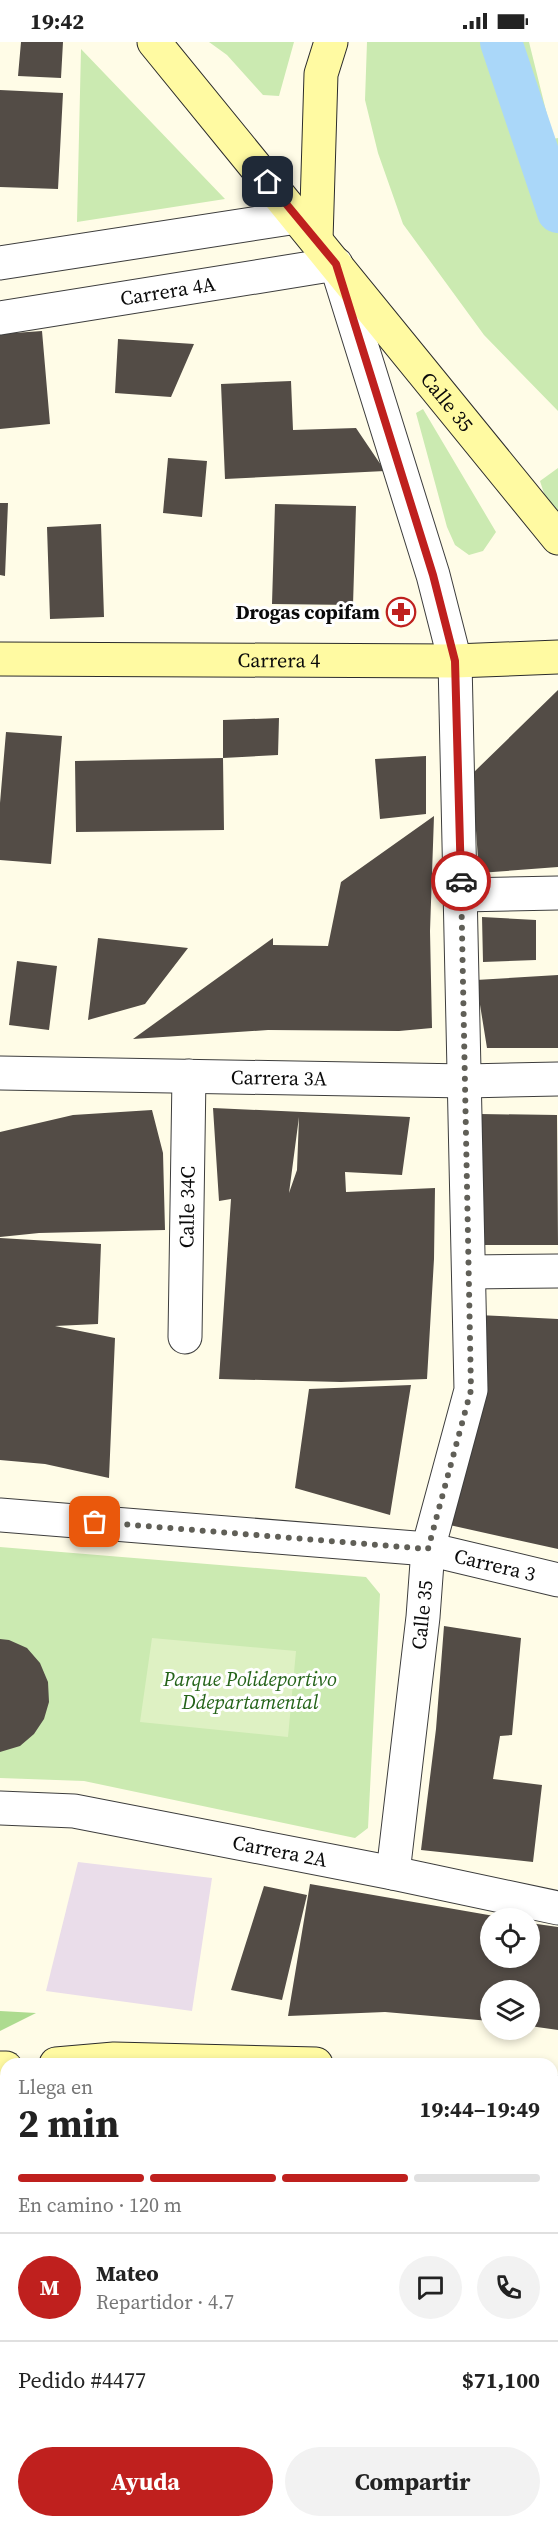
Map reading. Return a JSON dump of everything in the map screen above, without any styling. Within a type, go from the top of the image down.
[{"type":"main road","name":"Calle 35","points":[[154,42],[558,538]]},
{"type":"main road","points":[[316,240],[321,74],[331,42]]},
{"type":"main road","name":"Carrera 4","points":[[0,659],[455,661],[558,657]]},
{"type":"street","points":[[0,263],[316,240]]},
{"type":"street","name":"Carrera 4A","points":[[0,318],[316,240]]},
{"type":"street","name":"Calle 35","points":[[316,240],[433,575],[455,661],[471,1390],[428,1549],[423,1617],[393,1873]]},
{"type":"street","points":[[461,895],[558,893]]},
{"type":"street","name":"Carrera 3A","points":[[0,1073],[466,1081],[558,1079]]},
{"type":"street","name":"Calle 34C","points":[[185,1337],[189,1076]]},
{"type":"street","points":[[470,1272],[558,1271]]},
{"type":"street","name":"Carrera 3","points":[[0,1515],[428,1549],[558,1580]]},
{"type":"street","name":"Carrera 2A","points":[[0,1808],[74,1811],[393,1873],[558,1908]]},
{"type":"shaded area","points":[[78,1862],[212,1878],[192,2011],[46,1991]]},
{"type":"green space","points":[[209,42],[294,42],[279,96],[263,95],[227,55]]},
{"type":"green space","points":[[367,42],[529,42],[553,139],[558,138],[558,411],[484,335],[403,224],[378,153],[365,100]]},
{"type":"green space","points":[[81,49],[225,199],[77,222]]},
{"type":"green space","points":[[423,409],[496,532],[483,551],[469,555],[455,545],[447,527],[416,413]]},
{"type":"green space","points":[[558,468],[558,519],[550,512],[540,481]]},
{"type":"green space","name":"Parque Polideportivo Ddepartamental","points":[[0,1547],[366,1577],[380,1594],[368,1828],[355,1838],[84,1781],[0,1778]]},
{"type":"green space","points":[[152,1638],[296,1651],[288,1737],[140,1722]]},
{"type":"green space","points":[[0,2011],[36,2013],[0,2031]]},
{"type":"building","points":[[21,42],[63,42],[61,78],[18,76]]},
{"type":"building","points":[[0,90],[63,93],[58,189],[0,187]]},
{"type":"building","points":[[42,331],[50,424],[0,429],[0,334]]},
{"type":"building","points":[[118,339],[194,344],[171,397],[115,393]]},
{"type":"building","points":[[291,381],[293,430],[356,428],[385,471],[225,479],[221,384]]},
{"type":"building","points":[[168,458],[207,461],[202,517],[163,513]]},
{"type":"building","points":[[0,503],[8,503],[5,576],[0,575]]},
{"type":"building","points":[[275,504],[356,506],[353,605],[272,604]]},
{"type":"building","points":[[101,524],[104,617],[50,619],[47,527]]},
{"type":"building","points":[[558,690],[558,867],[479,873],[472,774]]},
{"type":"building","points":[[279,718],[278,755],[223,758],[223,720]]},
{"type":"building","points":[[6,732],[62,736],[51,864],[0,860],[0,803]]},
{"type":"building","points":[[426,756],[426,814],[380,819],[375,759]]},
{"type":"building","points":[[223,758],[224,830],[76,832],[75,761]]},
{"type":"building","points":[[434,816],[430,931],[432,1028],[399,1031],[268,1030],[133,1039],[273,938],[273,945],[328,946],[341,882]]},
{"type":"building","points":[[482,917],[536,920],[536,960],[483,962]]},
{"type":"building","points":[[98,938],[188,948],[145,1004],[88,1020]]},
{"type":"building","points":[[17,961],[57,966],[49,1030],[9,1025]]},
{"type":"building","points":[[558,975],[558,1048],[487,1048],[476,980]]},
{"type":"building","points":[[213,1108],[410,1117],[402,1175],[345,1172],[346,1192],[435,1188],[434,1259],[427,1379],[341,1382],[219,1379],[231,1199],[219,1201]],"holes":[[[299,1117],[297,1170],[289,1193]]]},
{"type":"building","points":[[152,1110],[163,1153],[165,1230],[39,1233],[0,1237],[0,1132],[73,1115]]},
{"type":"building","points":[[480,1114],[557,1115],[558,1245],[483,1245]]},
{"type":"building","points":[[0,1238],[101,1244],[98,1324],[55,1326],[115,1338],[109,1478],[45,1464],[0,1460]]},
{"type":"building","points":[[478,1315],[558,1319],[558,1549],[445,1524]]},
{"type":"building","points":[[411,1385],[390,1515],[295,1488],[309,1389]]},
{"type":"building","points":[[444,1626],[521,1638],[512,1735],[500,1736],[493,1779],[542,1785],[533,1862],[421,1850],[436,1729]]},
{"type":"building","points":[[0,1639],[9,1640],[27,1648],[40,1663],[48,1682],[49,1702],[44,1719],[34,1734],[20,1746],[0,1752]]},
{"type":"building","points":[[310,1884],[480,1914],[480,1968],[540,1968],[540,1924],[558,1927],[558,2030],[540,2027],[540,1980],[480,1980],[480,2020],[385,2012],[288,2016]]},
{"type":"building","points":[[264,1886],[307,1895],[282,2000],[231,1990]]},
{"type":"waterway","points":[[501,42],[558,212]]},
{"type":"way so far","points":[[95,1522],[428,1549],[471,1390],[461,881]]},
{"type":"place","name":"Drogas copifam","points":[[401,612]]},
{"type":"route","points":[[268,182],[336,264],[433,575],[455,661],[461,881]]}]
